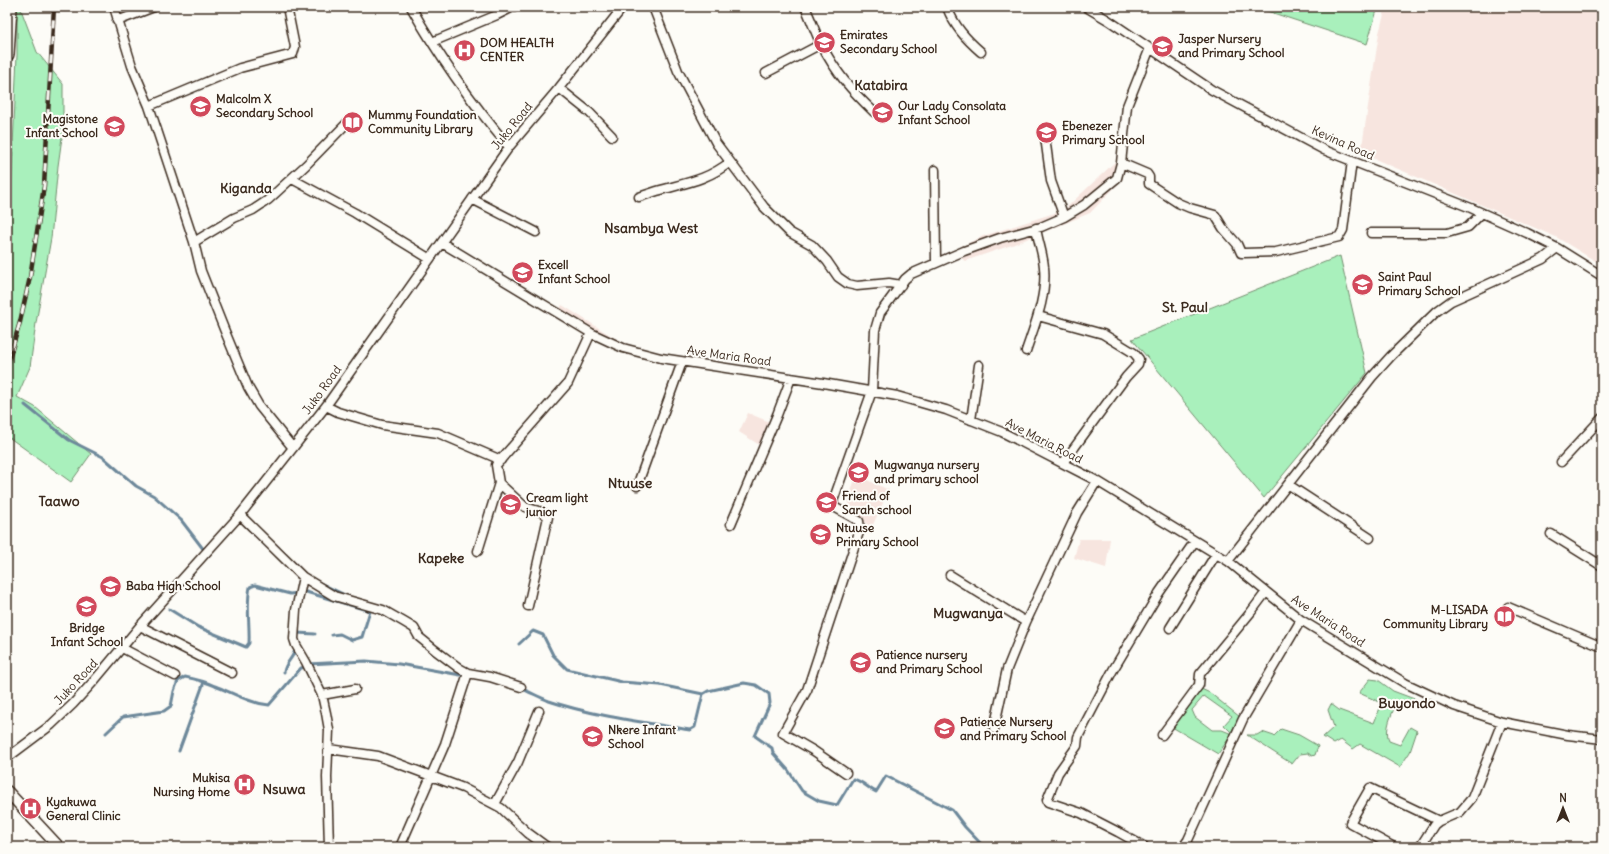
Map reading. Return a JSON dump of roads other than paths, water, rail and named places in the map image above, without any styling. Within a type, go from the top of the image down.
[{"type":"highway","points":[[7,54],[10,7]]},
{"type":"street","points":[[114,7],[132,66],[148,106],[194,242],[200,271],[248,387],[259,406],[294,448]]},
{"type":"street","points":[[118,20],[154,7]]},
{"type":"street","points":[[148,106],[240,68],[293,54],[295,47],[287,7]]},
{"type":"street","points":[[411,7],[432,42],[479,110],[508,147]]},
{"type":"street","points":[[432,42],[498,15],[513,7]]},
{"type":"street","name":"Juko Road","points":[[7,758],[50,725],[73,704],[140,626],[240,515],[326,406],[508,147],[559,88],[623,7]]},
{"type":"street","points":[[653,7],[678,71],[716,143],[756,198],[789,232],[812,245],[827,261],[838,277],[848,284],[857,286],[888,283],[901,285]]},
{"type":"street","points":[[805,7],[821,44],[845,84],[874,112]]},
{"type":"street","points":[[947,7],[955,23],[966,39],[981,52]]},
{"type":"street","name":"Kevina Road","points":[[1086,7],[1212,90],[1324,150],[1482,213],[1557,248],[1602,276]]},
{"type":"street","points":[[766,73],[821,44]]},
{"type":"street","points":[[846,773],[783,734],[807,690],[860,529],[859,521],[833,506],[833,501],[872,391],[875,330],[878,318],[901,285],[911,274],[986,243],[1036,228],[1064,217],[1084,205],[1117,178],[1121,163],[1127,106],[1150,48]]},
{"type":"street","points":[[559,88],[589,112],[612,136]]},
{"type":"street","points":[[194,242],[234,218],[253,210],[268,200],[292,179],[348,122]]},
{"type":"street","points":[[1044,130],[1051,180],[1064,217]]},
{"type":"street","points":[[1121,163],[1147,174],[1149,177],[1149,184],[1168,197],[1190,208],[1215,215],[1223,228],[1237,244],[1241,253],[1244,253],[1276,252],[1339,237],[1342,230],[1352,161]]},
{"type":"street","points":[[639,197],[656,191],[679,186],[714,174],[730,162]]},
{"type":"street","points":[[935,170],[936,263]]},
{"type":"street","points":[[292,179],[354,213],[430,259]]},
{"type":"street","points":[[472,198],[536,232]]},
{"type":"street","points":[[1371,233],[1447,233],[1468,227],[1482,213]]},
{"type":"street","points":[[1026,351],[1042,299],[1044,268],[1036,228]]},
{"type":"street","name":"Ave Maria Road","points":[[442,243],[591,334],[634,352],[682,362],[872,391],[918,402],[971,420],[1008,435],[1097,481],[1216,554],[1301,620],[1405,683],[1454,706],[1502,722],[1568,735],[1602,739]]},
{"type":"street","points":[[1228,562],[1386,361],[1432,315],[1451,301],[1543,259],[1557,248]]},
{"type":"street","points":[[1038,316],[1103,334],[1134,353],[1139,359],[1138,364],[1126,377],[1062,463]]},
{"type":"street","points":[[478,552],[499,483],[496,468],[501,460],[568,383],[591,334]]},
{"type":"street","points":[[637,486],[682,362]]},
{"type":"street","points":[[971,420],[979,365]]},
{"type":"street","points":[[731,524],[791,378]]},
{"type":"street","points":[[326,406],[338,412],[382,425],[438,433],[501,460]]},
{"type":"street","points":[[1561,462],[1602,418]]},
{"type":"street","points":[[994,729],[1007,669],[1026,622],[1077,514],[1097,481]]},
{"type":"street","points":[[499,483],[525,507],[542,512],[548,517],[528,606]]},
{"type":"street","points":[[1289,485],[1370,538]]},
{"type":"street","points":[[240,515],[303,577],[334,596],[383,610],[404,622],[414,628],[419,637],[435,650],[468,673],[521,687]]},
{"type":"street","points":[[1551,534],[1602,566]]},
{"type":"street","points":[[1144,847],[1081,813],[1047,801],[1058,774],[1077,746],[1078,737],[1113,670],[1159,593],[1195,541]]},
{"type":"street","points":[[1170,628],[1216,554]]},
{"type":"street","points":[[950,575],[1026,622]]},
{"type":"street","points":[[303,577],[296,610],[294,640],[322,696],[329,730],[327,777],[329,847]]},
{"type":"street","points":[[1162,735],[1199,686],[1200,674],[1266,592]]},
{"type":"street","points":[[1508,607],[1602,647]]},
{"type":"street","points":[[1183,847],[1192,833],[1243,719],[1301,620]]},
{"type":"street","points":[[140,626],[232,673]]},
{"type":"street","points":[[122,648],[174,676]]},
{"type":"street","points":[[400,847],[445,744],[468,673]]},
{"type":"street","points":[[322,696],[355,689]]},
{"type":"street","points":[[495,804],[518,762],[539,711]]},
{"type":"street","points":[[1420,847],[1434,825],[1439,821],[1460,812],[1472,798],[1502,722]]},
{"type":"street","points":[[329,749],[378,756],[463,788],[495,804],[506,812],[528,833],[547,847]]},
{"type":"street","points":[[1394,847],[1350,823],[1370,788],[1439,821]]},
{"type":"street","points":[[7,792],[59,847]]},
{"type":"waterway","points":[[25,405],[69,440],[103,457],[136,486],[154,496],[181,520],[204,550]]},
{"type":"waterway","points":[[316,581],[347,596]]},
{"type":"waterway","points":[[169,609],[198,627],[246,647],[249,643],[248,601],[250,587],[255,585],[290,594],[298,593]]},
{"type":"waterway","points":[[306,592],[370,611],[362,637],[352,640],[340,634],[332,635]]},
{"type":"waterway","points":[[519,644],[533,631],[543,635],[553,655],[567,669],[622,682],[660,685],[703,694]]},
{"type":"waterway","points":[[297,635],[297,633],[315,634]]},
{"type":"waterway","points":[[284,672],[286,665],[295,649]]},
{"type":"waterway","points":[[308,664],[366,661],[399,664],[466,676]]},
{"type":"waterway","points":[[106,733],[123,717],[164,711],[171,706],[178,681],[185,677],[208,683],[248,700],[269,705],[301,668],[305,667],[306,669]]},
{"type":"waterway","points":[[179,751],[204,682]]},
{"type":"waterway","points":[[520,688],[549,701],[583,711],[690,730],[695,727],[703,694],[708,691],[744,683],[756,685],[769,694],[770,703],[755,736],[772,748],[773,753],[788,770],[802,791],[819,801],[837,805],[853,779],[860,781],[876,792],[886,776],[952,810],[965,827],[984,847]]},
{"type":"railway","points":[[7,366],[20,322],[30,277],[44,186],[54,7]]},
{"type":"place","name":"Emirates Secondary School","points":[[825,42]]},
{"type":"place","name":"Jasper Nursery and Primary School","points":[[1163,46]]},
{"type":"place","name":"DOM HEALTH CENTER","points":[[465,50]]},
{"type":"place","name":"Malcolm X Secondary School","points":[[200,106]]},
{"type":"place","name":"Our Lady Consolata Infant School","points":[[883,113]]},
{"type":"place","name":"Mummy Foundation Community Library","points":[[352,122]]},
{"type":"place","name":"Magistone Infant School","points":[[114,126]]},
{"type":"place","name":"Ebenezer Primary School","points":[[1047,133]]},
{"type":"place","name":"Excell Infant School","points":[[523,272]]},
{"type":"place","name":"Saint Paul Primary School","points":[[1363,284]]},
{"type":"place","name":"Mugwanya nursery and primary school","points":[[858,472]]},
{"type":"place","name":"Friend of Sarah school","points":[[827,503]]},
{"type":"place","name":"Cream light junior","points":[[511,505]]},
{"type":"place","name":"Ntuuse Primary School","points":[[820,535]]},
{"type":"place","name":"Baba High School","points":[[111,586]]},
{"type":"place","name":"Bridge Infant School","points":[[87,607]]},
{"type":"place","name":"M-LISADA Community Library","points":[[1504,617]]},
{"type":"place","name":"Patience nursery and Primary School","points":[[860,662]]},
{"type":"place","name":"Patience Nursery and Primary School","points":[[944,729]]},
{"type":"place","name":"Nkere Infant School","points":[[592,737]]},
{"type":"place","name":"Mukisa Nursing Home","points":[[245,785]]},
{"type":"place","name":"Kyakuwa General Clinic","points":[[31,809]]},
{"type":"district","name":"Katabira","points":[[881,85]]},
{"type":"district","name":"Kiganda","points":[[246,188]]},
{"type":"district","name":"Nsambya West","points":[[651,228]]},
{"type":"district","name":"St. Paul","points":[[1185,307]]},
{"type":"district","name":"Ntuuse","points":[[630,483]]},
{"type":"district","name":"Taawo","points":[[59,501]]},
{"type":"district","name":"Kapeke","points":[[441,558]]},
{"type":"district","name":"Mugwanya","points":[[968,613]]},
{"type":"district","name":"Buyondo","points":[[1407,703]]},
{"type":"district","name":"Nsuwa","points":[[284,789]]}]
